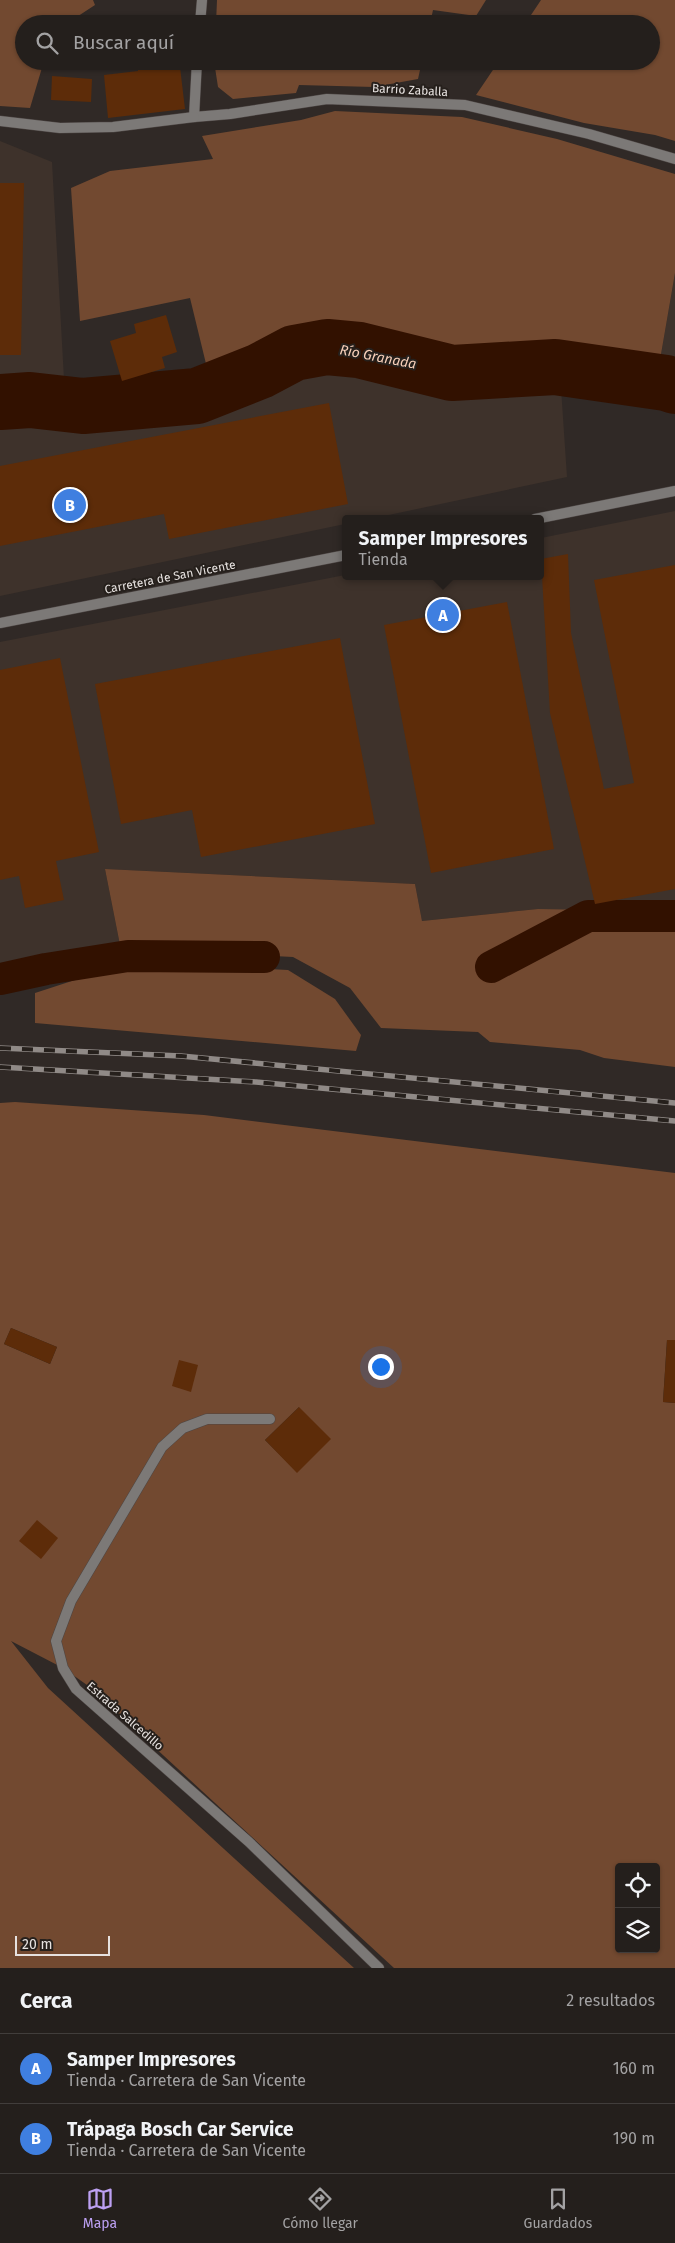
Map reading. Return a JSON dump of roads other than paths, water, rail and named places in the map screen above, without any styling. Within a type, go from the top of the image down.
[{"type":"street","points":[[201,15],[202,0]]},
{"type":"street","points":[[194,117],[197,70]]},
{"type":"street","name":"Barrio Zaballa","points":[[0,122],[60,128],[113,127],[230,114],[327,99],[465,105],[589,134],[675,158]]},
{"type":"street","points":[[544,517],[675,492]]},
{"type":"street","name":"Carretera de San Vicente","points":[[0,623],[342,557]]},
{"type":"street","name":"Estrada Salcedillo","points":[[270,1419],[207,1419],[183,1428],[162,1447],[71,1601],[56,1641],[63,1668],[76,1689],[249,1842],[379,1968]]},
{"type":"waterway","name":"Río Granada","points":[[0,402],[30,400],[83,406],[197,396],[260,371],[294,353],[327,347],[359,350],[452,373],[555,367],[666,383],[675,386]]},
{"type":"waterway","points":[[491,967],[588,916],[675,916]]},
{"type":"waterway","points":[[0,979],[46,969],[128,956],[264,957]]},
{"type":"railway","points":[[0,1048],[181,1056],[675,1103]]},
{"type":"railway","points":[[0,1067],[256,1082],[675,1121]]},
{"type":"place","name":"Trápaga Bosch Car Service","points":[[70,505]]},
{"type":"place","name":"Samper Impresores","points":[[443,615]]}]
